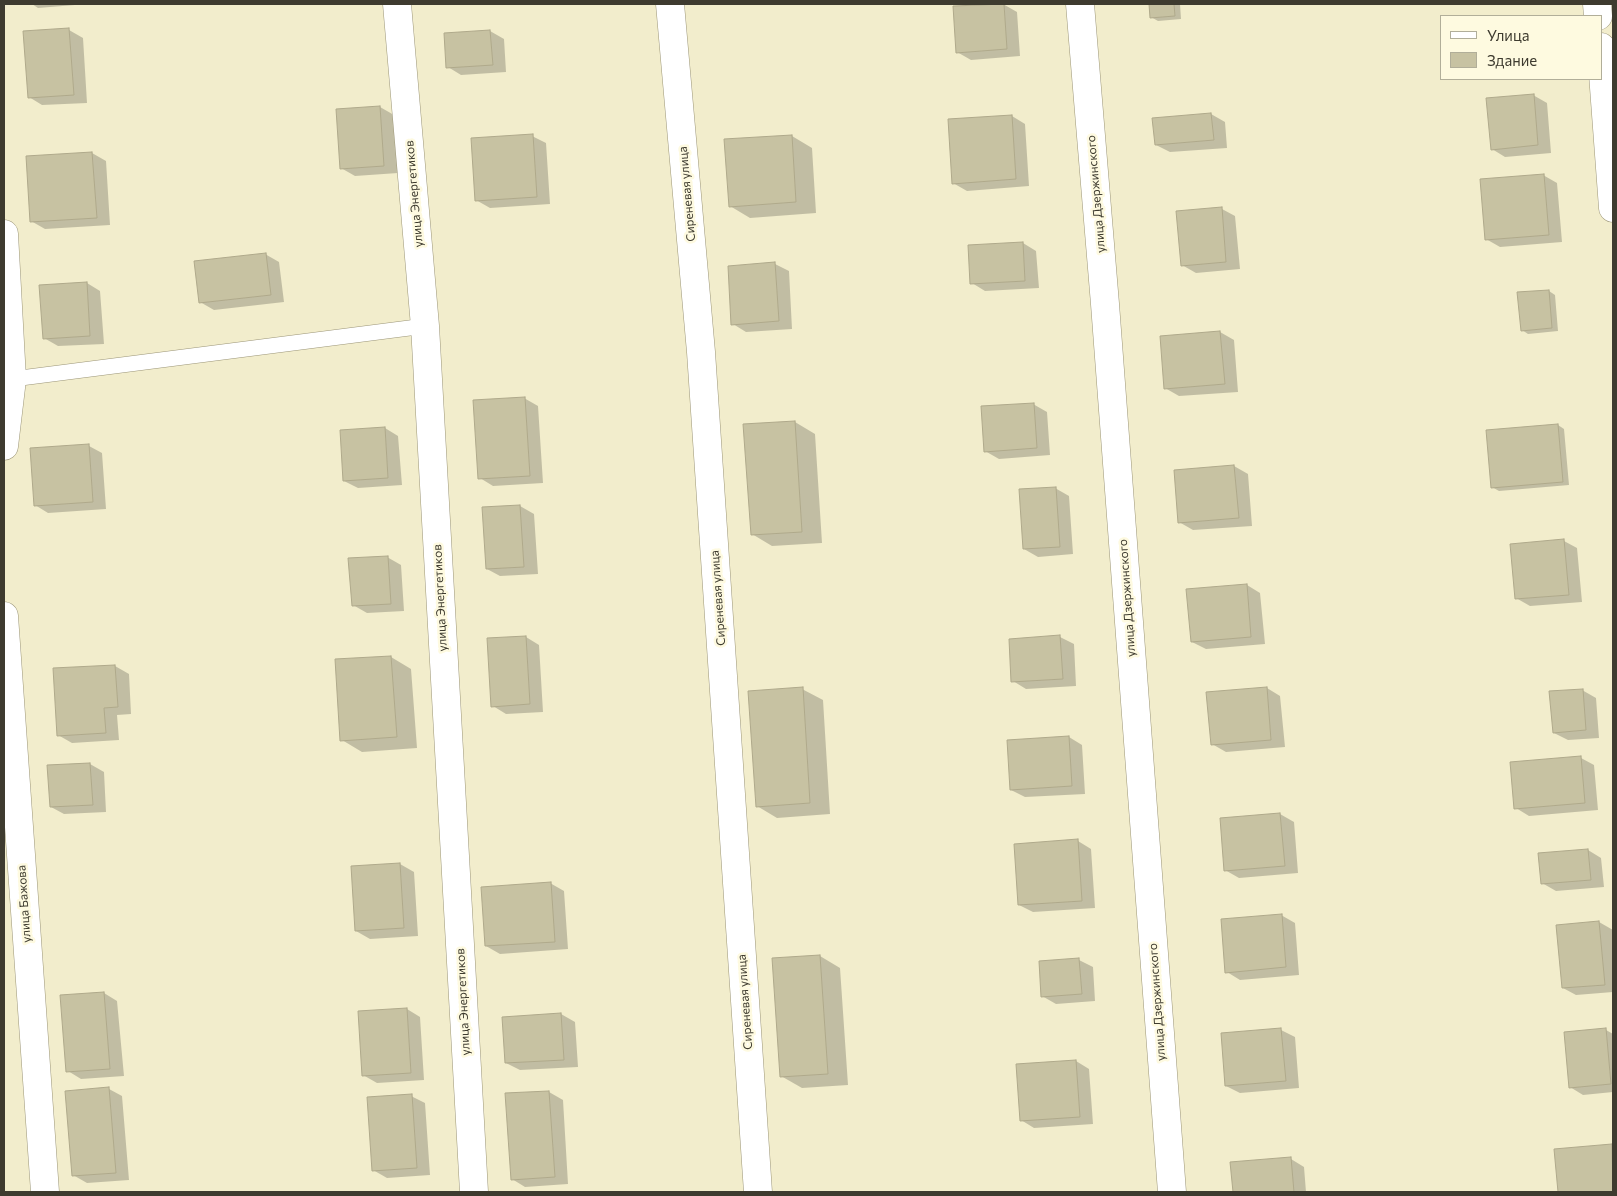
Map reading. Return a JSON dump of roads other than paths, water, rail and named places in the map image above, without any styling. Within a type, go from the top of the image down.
[{"type":"street","name":"улица Энергетиков","points":[[397,4],[425,326],[474,1192]]},
{"type":"street","name":"Сиреневая улица","points":[[670,4],[701,352],[758,1192]]},
{"type":"street","name":"улица Дзержинского","points":[[1080,4],[1105,304],[1172,1192]]},
{"type":"street","points":[[1602,60],[1613,208]]},
{"type":"street","points":[[4,234],[8,380],[4,446]]},
{"type":"street","name":"улица Бажова","points":[[4,616],[45,1192]]},
{"type":"lane","points":[[8,380],[425,326]]}]
